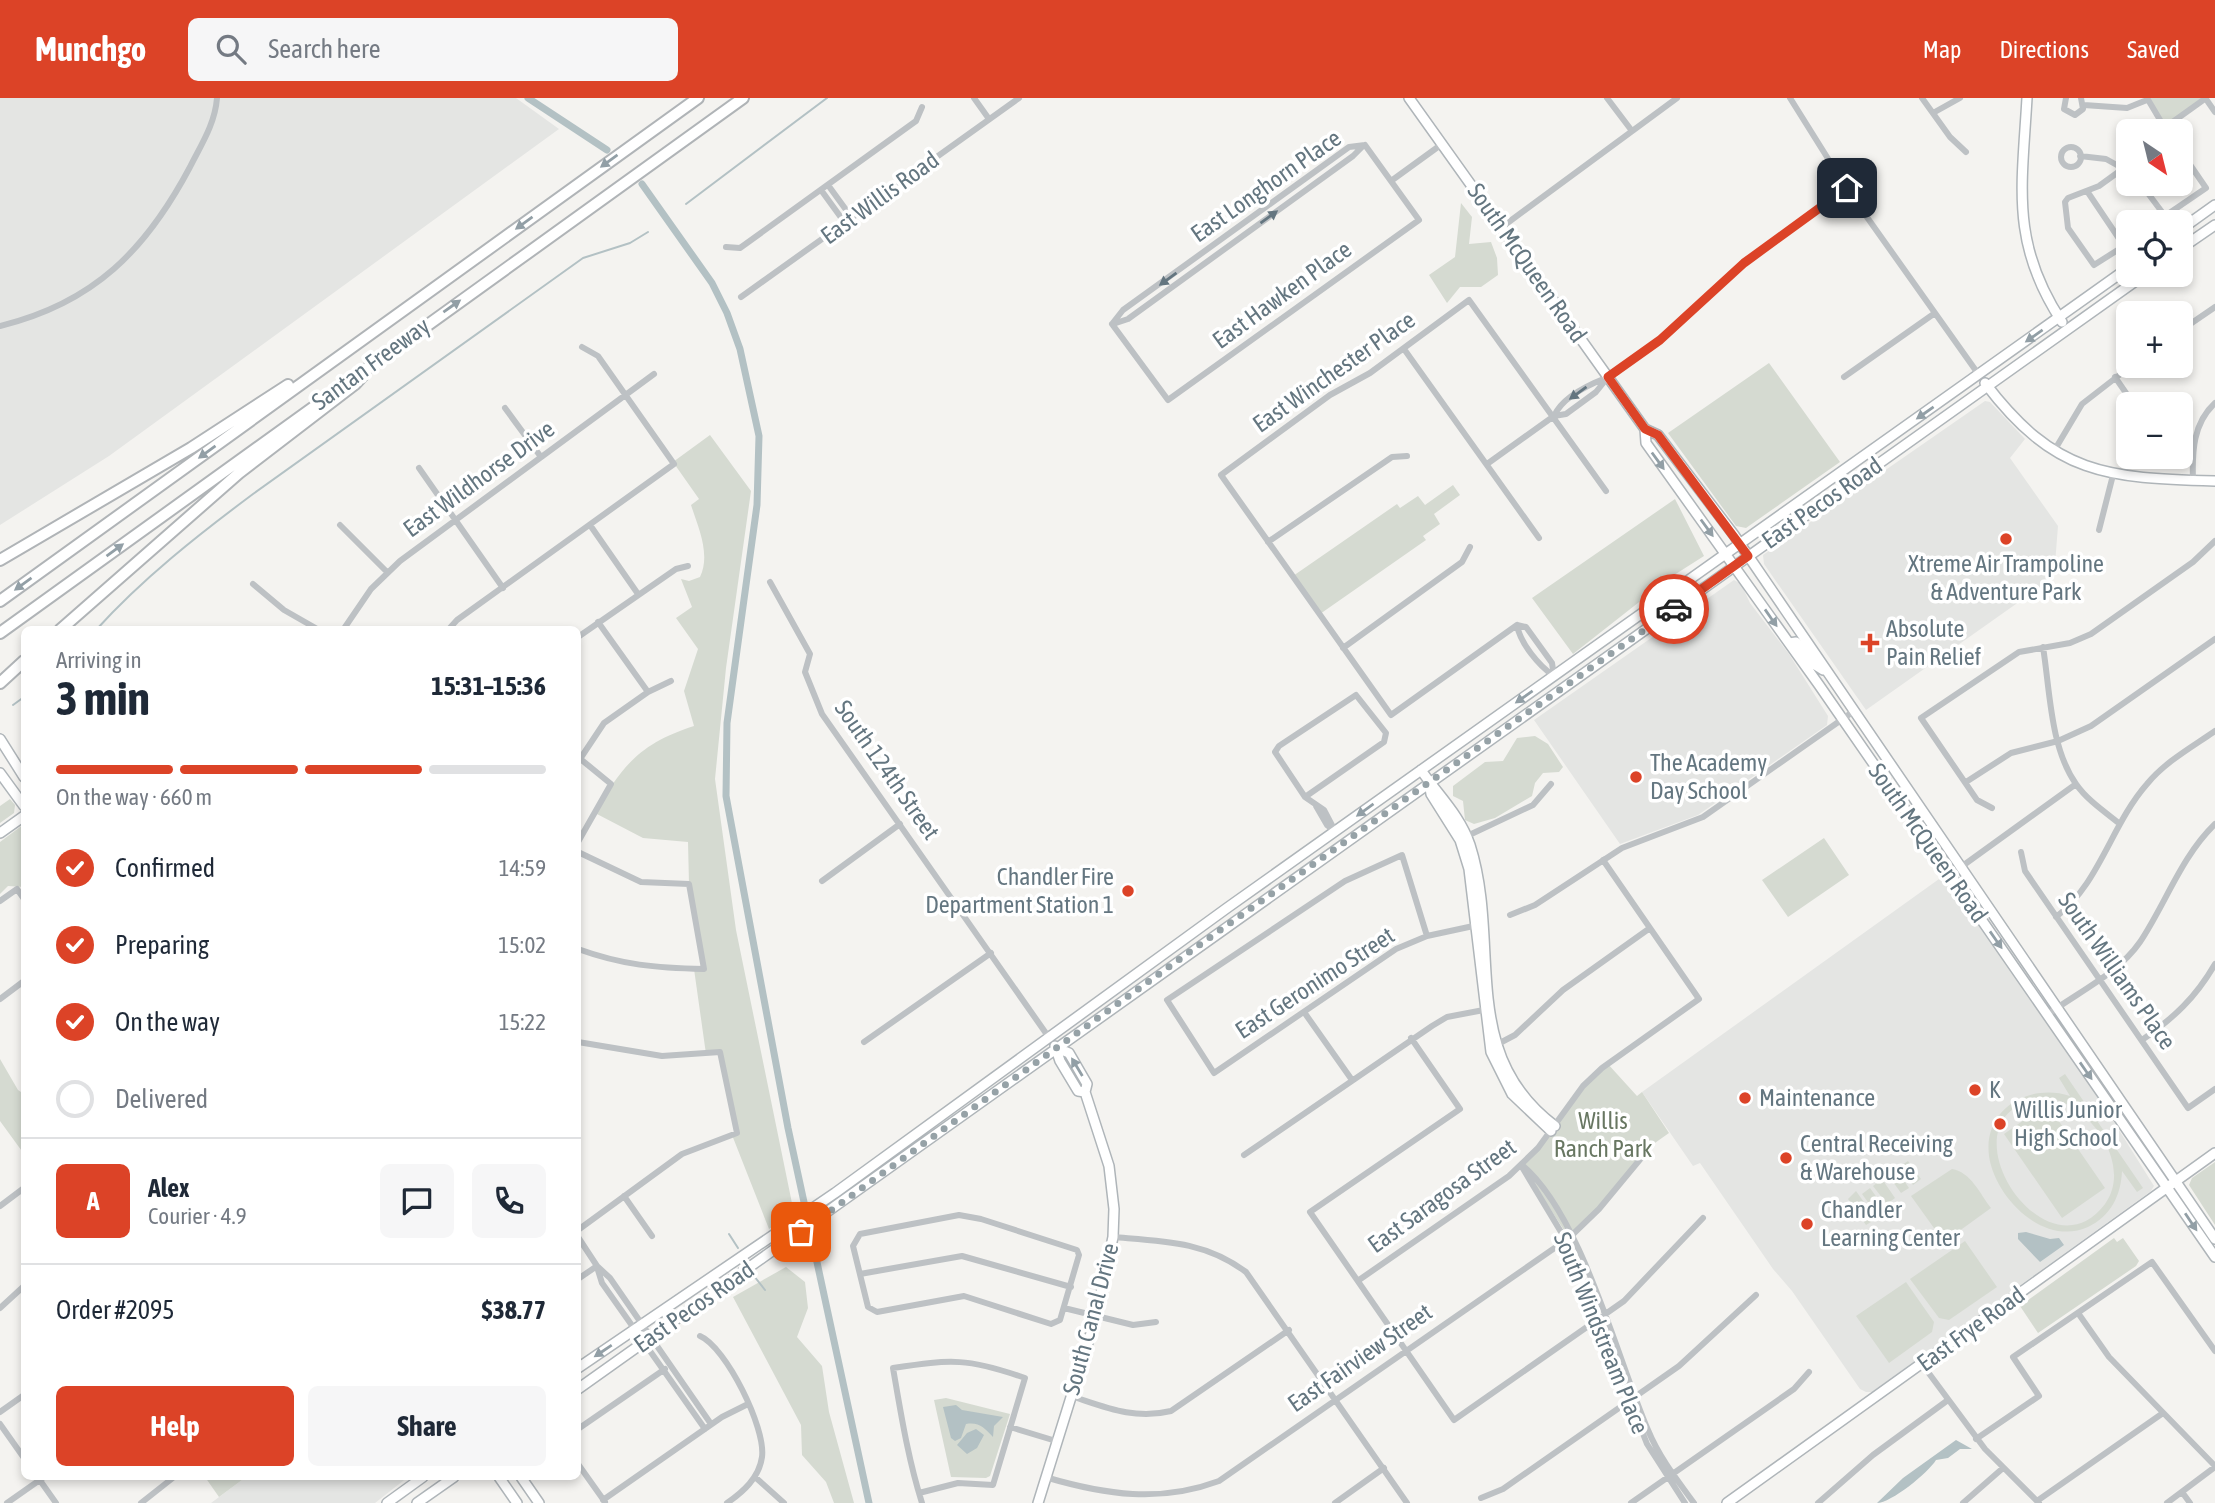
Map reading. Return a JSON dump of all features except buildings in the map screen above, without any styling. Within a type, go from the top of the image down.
[{"type":"highway","name":"Santan Freeway","points":[[0,601],[698,98]]},
{"type":"highway","name":"Santan Freeway","points":[[0,633],[376,359],[743,98]]},
{"type":"highway","points":[[651,166],[751,98]]},
{"type":"highway","points":[[0,560],[191,448],[346,345],[382,327]]},
{"type":"highway","points":[[65,626],[239,473],[355,384],[376,359]]},
{"type":"highway","points":[[0,683],[21,664]]},
{"type":"main road","name":"South McQueen Road","points":[[1409,98],[1645,429],[1658,435],[1740,544],[2215,1239]]},
{"type":"main road","points":[[2027,98],[2021,209],[2023,232],[2037,279],[2067,329]]},
{"type":"main road","points":[[2193,221],[2215,205]]},
{"type":"main road","points":[[2193,240],[2215,225]]},
{"type":"main road","name":"East Pecos Road","points":[[581,1387],[817,1221],[1235,919],[1735,566],[1847,485],[2059,318],[2116,277]]},
{"type":"main road","name":"East Pecos Road","points":[[581,1366],[815,1207],[1227,908],[1839,474],[2067,329],[2127,287]]},
{"type":"main road","points":[[1983,380],[2023,428],[2053,451],[2113,475],[2215,481]]},
{"type":"main road","name":"South McQueen Road","points":[[1645,429],[1646,443],[1843,719],[2215,1257]]},
{"type":"main road","points":[[1839,474],[1847,485]]},
{"type":"main road","points":[[1789,643],[1797,642],[1812,663],[1827,673]]},
{"type":"main road","points":[[1580,657],[1589,669]]},
{"type":"main road","points":[[0,739],[21,772]]},
{"type":"main road","points":[[1420,770],[1440,792],[1476,867],[1479,925],[1493,1046],[1518,1091],[1553,1128]]},
{"type":"main road","points":[[0,773],[21,802]]},
{"type":"main road","points":[[0,833],[21,818]]},
{"type":"main road","points":[[1335,831],[1344,842]]},
{"type":"main road","points":[[1227,908],[1235,919]]},
{"type":"main road","points":[[1050,1039],[1057,1048]]},
{"type":"main road","name":"South Canal Drive","points":[[1038,1503],[1096,1317],[1113,1237],[1114,1209],[1109,1166],[1085,1092],[1078,1091],[1060,1061],[1057,1048]]},
{"type":"main road","name":"East Frye Road","points":[[1731,1502],[2215,1153]]},
{"type":"main road","points":[[387,1503],[419,1480]]},
{"type":"main road","points":[[417,1503],[450,1480]]},
{"type":"main road","points":[[501,1480],[517,1503]]},
{"type":"main road","points":[[523,1480],[539,1503]]},
{"type":"street","points":[[0,326],[53,310],[100,282],[128,258],[169,205],[209,131],[217,98]]},
{"type":"street","points":[[974,98],[989,119]]},
{"type":"street","name":"East Willis Road","points":[[741,297],[1019,98]]},
{"type":"street","points":[[1607,98],[1632,131]]},
{"type":"street","points":[[1502,227],[1677,98]]},
{"type":"street","points":[[1790,98],[1847,188],[1983,380]]},
{"type":"street","points":[[1923,98],[1950,137],[1966,152]]},
{"type":"street","points":[[1933,113],[1960,98]]},
{"type":"street","points":[[2066,98],[2063,106],[2068,114],[2078,114],[2082,102],[2127,108],[2147,99],[2158,119]]},
{"type":"street","points":[[2178,119],[2206,98],[2215,112]]},
{"type":"street","points":[[726,247],[740,248],[916,121],[922,107]]},
{"type":"street","points":[[1364,145],[1391,181],[1442,144]]},
{"type":"street","name":"East Longhorn Place","points":[[1112,324],[1139,299],[1349,147],[1364,145]]},
{"type":"street","name":"East Longhorn Place","points":[[1112,324],[1128,319],[1145,307],[1333,171],[1364,145]]},
{"type":"street","points":[[2080,156],[2116,163]]},
{"type":"street","points":[[1327,163],[1333,171]]},
{"type":"street","points":[[2150,196],[2165,216],[2206,188],[2193,169]]},
{"type":"street","points":[[2087,191],[2124,246],[2098,264],[2092,263],[2065,221],[2065,202],[2068,198],[2116,176]]},
{"type":"street","name":"East Hawken Place","points":[[1112,324],[1168,400],[1419,220],[1391,181]]},
{"type":"street","points":[[828,185],[852,218]]},
{"type":"street","points":[[1487,464],[1554,416],[1566,414],[1586,399],[1608,377],[1660,340],[1744,263],[1847,188]]},
{"type":"street","points":[[821,190],[845,223]]},
{"type":"street","points":[[1280,197],[1286,205]]},
{"type":"street","points":[[831,204],[838,199]]},
{"type":"street","points":[[1232,232],[1238,240]]},
{"type":"street","points":[[1185,266],[1191,274]]},
{"type":"street","points":[[1139,299],[1145,307]]},
{"type":"street","name":"East Winchester Place","points":[[1268,542],[1221,475],[1330,395],[1370,373],[1469,300],[1554,416]]},
{"type":"street","points":[[2193,322],[2215,307]]},
{"type":"street","points":[[1844,377],[1935,313]]},
{"type":"street","points":[[453,626],[674,464],[598,356],[582,347]]},
{"type":"street","points":[[1404,349],[1539,538]]},
{"type":"street","name":"East Wildhorse Drive","points":[[345,626],[356,607],[387,572],[654,374]]},
{"type":"street","points":[[2053,451],[2082,404],[2115,377],[2125,392]]},
{"type":"street","points":[[2193,480],[2196,433],[2204,415],[2215,403]]},
{"type":"street","points":[[505,408],[541,457]]},
{"type":"street","points":[[1554,416],[1606,491]]},
{"type":"street","points":[[1407,456],[1392,457],[1268,542],[1391,715],[1517,625],[1518,633],[1542,667],[1554,676]]},
{"type":"street","points":[[418,468],[503,588]]},
{"type":"street","points":[[2099,530],[2113,475]]},
{"type":"street","points":[[340,525],[387,572]]},
{"type":"street","points":[[590,525],[638,594]]},
{"type":"street","points":[[1992,808],[1977,800],[1921,718],[2003,660],[2019,652],[2070,643],[2091,634],[2193,562],[2215,541]]},
{"type":"street","points":[[1343,648],[1462,562],[1470,547]]},
{"type":"street","points":[[581,635],[676,569],[688,566]]},
{"type":"street","name":"South 124th Street","points":[[770,582],[810,654],[805,673],[822,714],[1050,1039]]},
{"type":"street","points":[[253,584],[284,610],[312,626]]},
{"type":"street","points":[[598,622],[648,692]]},
{"type":"street","points":[[1966,782],[2011,753],[2058,741],[2091,726],[2215,639]]},
{"type":"street","points":[[2043,647],[2058,741],[2076,784],[2120,824]]},
{"type":"street","points":[[581,755],[604,723],[648,692],[671,681]]},
{"type":"street","points":[[1305,797],[1386,738],[1382,726],[1356,695],[1279,746],[1275,752],[1305,797],[1324,810],[1335,831]]},
{"type":"street","points":[[1510,915],[1535,905],[1634,842],[1703,817],[1854,711]]},
{"type":"street","points":[[2056,917],[2082,892],[2120,824],[2146,785],[2165,766],[2215,731]]},
{"type":"street","points":[[581,760],[611,784],[581,837]]},
{"type":"street","points":[[1464,838],[1533,805],[1551,784]]},
{"type":"street","points":[[1952,877],[1961,867],[2076,784]]},
{"type":"street","points":[[822,881],[900,824]]},
{"type":"street","points":[[2047,1015],[2122,962],[2139,943],[2184,863],[2201,837],[2215,824]]},
{"type":"street","name":"South Williams Place","points":[[2021,852],[2025,871],[2188,1108],[2215,1089]]},
{"type":"street","points":[[581,853],[641,882],[689,884],[704,969],[651,968],[614,962],[581,950]]},
{"type":"street","name":"East Geronimo Street","points":[[1427,936],[1402,855],[1345,881],[1167,1000],[1213,1073],[1396,949],[1427,936],[1479,925]]},
{"type":"street","points":[[1493,1046],[1516,1035],[1563,990],[1650,929],[1603,860]]},
{"type":"street","points":[[0,901],[17,888],[21,894]]},
{"type":"street","name":"East Saragosa Street","points":[[1359,1280],[1521,1166],[1583,1086],[1602,1068],[1699,999],[1650,929]]},
{"type":"street","points":[[864,1042],[990,953]]},
{"type":"street","points":[[2142,1040],[2171,1020],[2191,1001],[2214,968]]},
{"type":"street","points":[[0,999],[21,983]]},
{"type":"street","points":[[1244,1155],[1411,1038],[1447,1017],[1487,1009]]},
{"type":"street","points":[[1304,1012],[1352,1080]]},
{"type":"street","points":[[1411,1038],[1460,1109],[1310,1212],[1454,1420],[1601,1318],[1639,1288],[1703,1218]]},
{"type":"street","points":[[581,1042],[662,1056],[720,1052],[737,1133],[682,1154],[581,1228]]},
{"type":"street","name":"East Fairview Street","points":[[1045,1477],[1127,1498],[1166,1497],[1199,1490],[1219,1481],[1569,1238],[1599,1209],[1652,1144]]},
{"type":"street","name":"South Windstream Place","points":[[1521,1166],[1544,1192],[1569,1238],[1647,1444],[1694,1503]]},
{"type":"street","points":[[0,1206],[21,1190]]},
{"type":"street","points":[[624,1196],[652,1236]]},
{"type":"street","points":[[959,1215],[981,1219],[1077,1250],[1071,1287],[1057,1323],[964,1296],[872,1311],[860,1275],[855,1240],[860,1234],[959,1215]]},
{"type":"street","points":[[1113,1237],[1188,1244],[1228,1259],[1246,1272],[1289,1330],[1407,1503]]},
{"type":"street","points":[[581,1242],[597,1266],[610,1278],[663,1370],[705,1429]]},
{"type":"street","points":[[860,1275],[962,1256],[1071,1287]]},
{"type":"street","points":[[1976,1439],[2039,1396],[2013,1357],[2152,1262],[2215,1351]]},
{"type":"street","points":[[581,1277],[597,1266]]},
{"type":"street","points":[[0,1308],[21,1289]]},
{"type":"street","points":[[1480,1498],[1503,1489],[1632,1399],[1705,1345],[1756,1295]]},
{"type":"street","points":[[1064,1308],[1133,1325],[1156,1322]]},
{"type":"street","points":[[2078,1313],[2109,1357],[2215,1466],[2167,1503]]},
{"type":"street","points":[[1071,1396],[1131,1415],[1149,1416],[1171,1411],[1289,1330]]},
{"type":"street","points":[[700,1336],[708,1339],[730,1366],[748,1404],[761,1443],[762,1457],[755,1477],[727,1503]]},
{"type":"street","points":[[646,1339],[670,1366],[712,1424]]},
{"type":"street","points":[[919,1493],[958,1483],[993,1485],[1025,1378],[993,1367],[950,1359],[893,1368],[907,1452],[919,1493],[922,1503]]},
{"type":"street","points":[[1922,1364],[1976,1439],[2038,1502],[2163,1413]]},
{"type":"street","points":[[581,1427],[670,1366]]},
{"type":"street","points":[[1631,1503],[1794,1389],[1809,1372]]},
{"type":"street","points":[[0,1412],[21,1397]]},
{"type":"street","points":[[1818,1503],[1872,1455],[1948,1400]]},
{"type":"street","points":[[581,1468],[604,1502],[712,1424],[748,1404]]},
{"type":"street","points":[[0,1424],[21,1454]]},
{"type":"street","points":[[1010,1427],[1056,1441]]},
{"type":"street","points":[[1335,1503],[1384,1468]]},
{"type":"street","points":[[1963,1503],[2003,1468]]},
{"type":"street","name":"South Windstream Place","points":[[1670,1476],[1685,1503]]},
{"type":"street","points":[[755,1477],[784,1503]]},
{"type":"street","points":[[7,1503],[37,1480]]},
{"type":"street","points":[[41,1480],[56,1503]]},
{"type":"street","points":[[141,1503],[170,1480]]},
{"type":"street","points":[[2182,1492],[2190,1503]]},
{"type":"shaded area","points":[[0,98],[516,98],[559,129],[109,456],[0,525]]},
{"type":"shaded area","points":[[1985,401],[1990,402],[2025,439],[2010,458],[2058,526],[2054,577],[1866,710],[1764,564],[1763,555]]},
{"type":"shaded area","points":[[1734,580],[1741,584],[1750,603],[1789,654],[1828,716],[1827,725],[1698,815],[1620,844],[1534,720]]},
{"type":"shaded area","name":"Willis Junior High School","points":[[1946,874],[2092,1087],[2154,1186],[2151,1191],[1872,1392],[1866,1392],[1860,1389],[1792,1291],[1773,1269],[1700,1163],[1693,1166],[1642,1092]]},
{"type":"shaded area","points":[[2026,1232],[2050,1239],[2059,1238],[2064,1245],[2040,1262],[2018,1239],[2018,1233]]},
{"type":"shaded area","points":[[956,1405],[962,1410],[1003,1417],[994,1426],[993,1437],[981,1426],[966,1424],[961,1438],[955,1441],[951,1438],[943,1407]]},
{"type":"shaded area","points":[[976,1429],[984,1435],[977,1448],[967,1454],[957,1445],[967,1433]]},
{"type":"shaded area","points":[[1956,1440],[1972,1449],[1960,1449],[1948,1458],[1936,1460],[1909,1486],[1891,1498],[1877,1503],[1903,1478]]},
{"type":"shaded area","points":[[242,1480],[404,1480],[375,1503],[211,1503]]},
{"type":"green space","points":[[2147,98],[2206,98],[2177,119],[2160,119]]},
{"type":"green space","points":[[1461,203],[1472,217],[1469,244],[1491,242],[1497,258],[1498,275],[1481,287],[1460,287],[1447,303],[1429,275],[1455,257]]},
{"type":"green space","points":[[1769,363],[1840,462],[1746,528],[1736,526],[1668,433]]},
{"type":"green space","points":[[710,435],[751,491],[726,668],[715,779],[736,930],[794,1213],[769,1229],[732,1135],[737,1133],[720,1052],[706,1054],[694,969],[703,969],[689,884],[688,842],[643,838],[595,813],[614,782],[635,758],[660,740],[694,726],[684,691],[698,649],[676,618],[692,607],[681,579],[689,581],[700,577],[704,550],[691,505],[699,499],[673,462]]},
{"type":"green space","points":[[1453,485],[1460,495],[1434,514],[1440,524],[1423,536],[1426,540],[1320,614],[1293,576],[1397,504],[1400,508],[1418,496],[1425,505]]},
{"type":"green space","points":[[1675,499],[1704,556],[1671,577],[1573,654],[1532,598]]},
{"type":"green space","points":[[1535,736],[1548,744],[1563,767],[1559,772],[1543,773],[1535,783],[1532,796],[1495,818],[1474,824],[1465,820],[1463,801],[1453,796],[1453,786],[1485,762],[1503,761],[1517,738]]},
{"type":"green space","points":[[10,799],[15,805],[14,813],[0,823],[0,806]]},
{"type":"green space","points":[[21,826],[21,887],[8,886],[0,894],[0,842]]},
{"type":"green space","points":[[1824,838],[1849,875],[1788,917],[1762,880]]},
{"type":"green space","points":[[0,1059],[21,1092],[21,1150],[0,1121]]},
{"type":"green space","name":"Willis Ranch Park","points":[[1607,1063],[1637,1096],[1642,1092],[1669,1133],[1652,1145],[1599,1209],[1569,1238],[1522,1165],[1583,1086]]},
{"type":"green space","points":[[2065,1074],[2143,1188],[2137,1192],[2122,1171],[2120,1188],[2109,1211],[2088,1227],[2071,1231],[2055,1230],[2024,1215],[2001,1188],[1989,1156],[1989,1139],[2001,1112],[2012,1103],[2040,1093],[2070,1096],[2059,1078]],"holes":[[[2044,1098],[2060,1101],[2076,1110],[2102,1137],[2110,1153],[2114,1171],[2113,1188],[2105,1204],[2080,1223],[2054,1223],[2030,1209],[2010,1186],[1998,1159],[1998,1131],[2012,1110]]]},
{"type":"green space","points":[[2047,1104],[2105,1188],[2062,1218],[2004,1134]]},
{"type":"green space","points":[[1908,1161],[1921,1179],[1913,1185],[1899,1167]]},
{"type":"green space","points":[[2215,1162],[2215,1225],[2189,1185],[2192,1178]]},
{"type":"green space","points":[[1896,1169],[1909,1188],[1901,1193],[1888,1175]]},
{"type":"green space","points":[[1952,1169],[1970,1179],[1991,1208],[1944,1242],[1911,1196]]},
{"type":"green space","points":[[1882,1179],[1895,1198],[1887,1204],[1873,1186]]},
{"type":"green space","points":[[1870,1188],[1883,1206],[1875,1212],[1862,1194]]},
{"type":"green space","points":[[1856,1191],[1876,1219],[1866,1225],[1848,1199]]},
{"type":"green space","points":[[2114,1238],[2117,1242],[2123,1238],[2139,1261],[2136,1266],[2038,1333],[2020,1306]]},
{"type":"green space","points":[[1965,1241],[1997,1287],[1949,1320],[1939,1318],[1910,1279]]},
{"type":"green space","points":[[786,1267],[805,1282],[808,1308],[797,1337],[822,1366],[829,1412],[854,1503],[834,1503],[826,1482],[802,1455],[801,1425],[733,1297]]},
{"type":"green space","points":[[1906,1282],[1934,1322],[1932,1332],[1889,1363],[1856,1316]]},
{"type":"green space","points":[[946,1398],[1010,1414],[990,1476],[951,1477],[934,1400]]},
{"type":"green space","points":[[207,1480],[242,1480],[219,1497]]},
{"type":"waterway","points":[[528,98],[607,150]]},
{"type":"waterway","points":[[686,204],[827,98]]},
{"type":"waterway","points":[[642,184],[712,283],[727,313],[740,349],[759,436],[757,505],[727,723],[726,796],[788,1128],[869,1503]]},
{"type":"waterway","points":[[100,626],[171,558],[253,494],[583,258],[630,243],[648,232]]},
{"type":"waterway","points":[[13,705],[21,699]]},
{"type":"waterway","points":[[729,1234],[738,1248]]},
{"type":"waterway","points":[[754,1276],[765,1290]]},
{"type":"way so far","points":[[801,1232],[1202,943],[1674,609]]},
{"type":"place","name":"Xtreme Air Trampoline & Adventure Park","points":[[2006,539]]},
{"type":"place","name":"Absolute Pain Relief","points":[[1870,643]]},
{"type":"place","name":"The Academy Day School","points":[[1636,777]]},
{"type":"place","name":"Chandler Fire Department Station 1","points":[[1128,891]]},
{"type":"place","name":"K","points":[[1975,1090]]},
{"type":"place","name":"Maintenance","points":[[1745,1098]]},
{"type":"place","name":"Willis Junior High School","points":[[2000,1124]]},
{"type":"place","name":"Central Receiving & Warehouse","points":[[1786,1158]]},
{"type":"place","name":"Chandler Learning Center","points":[[1807,1224]]},
{"type":"route","points":[[1674,609],[1748,556],[1658,435],[1645,429],[1608,377],[1660,340],[1744,263],[1847,188]]}]
